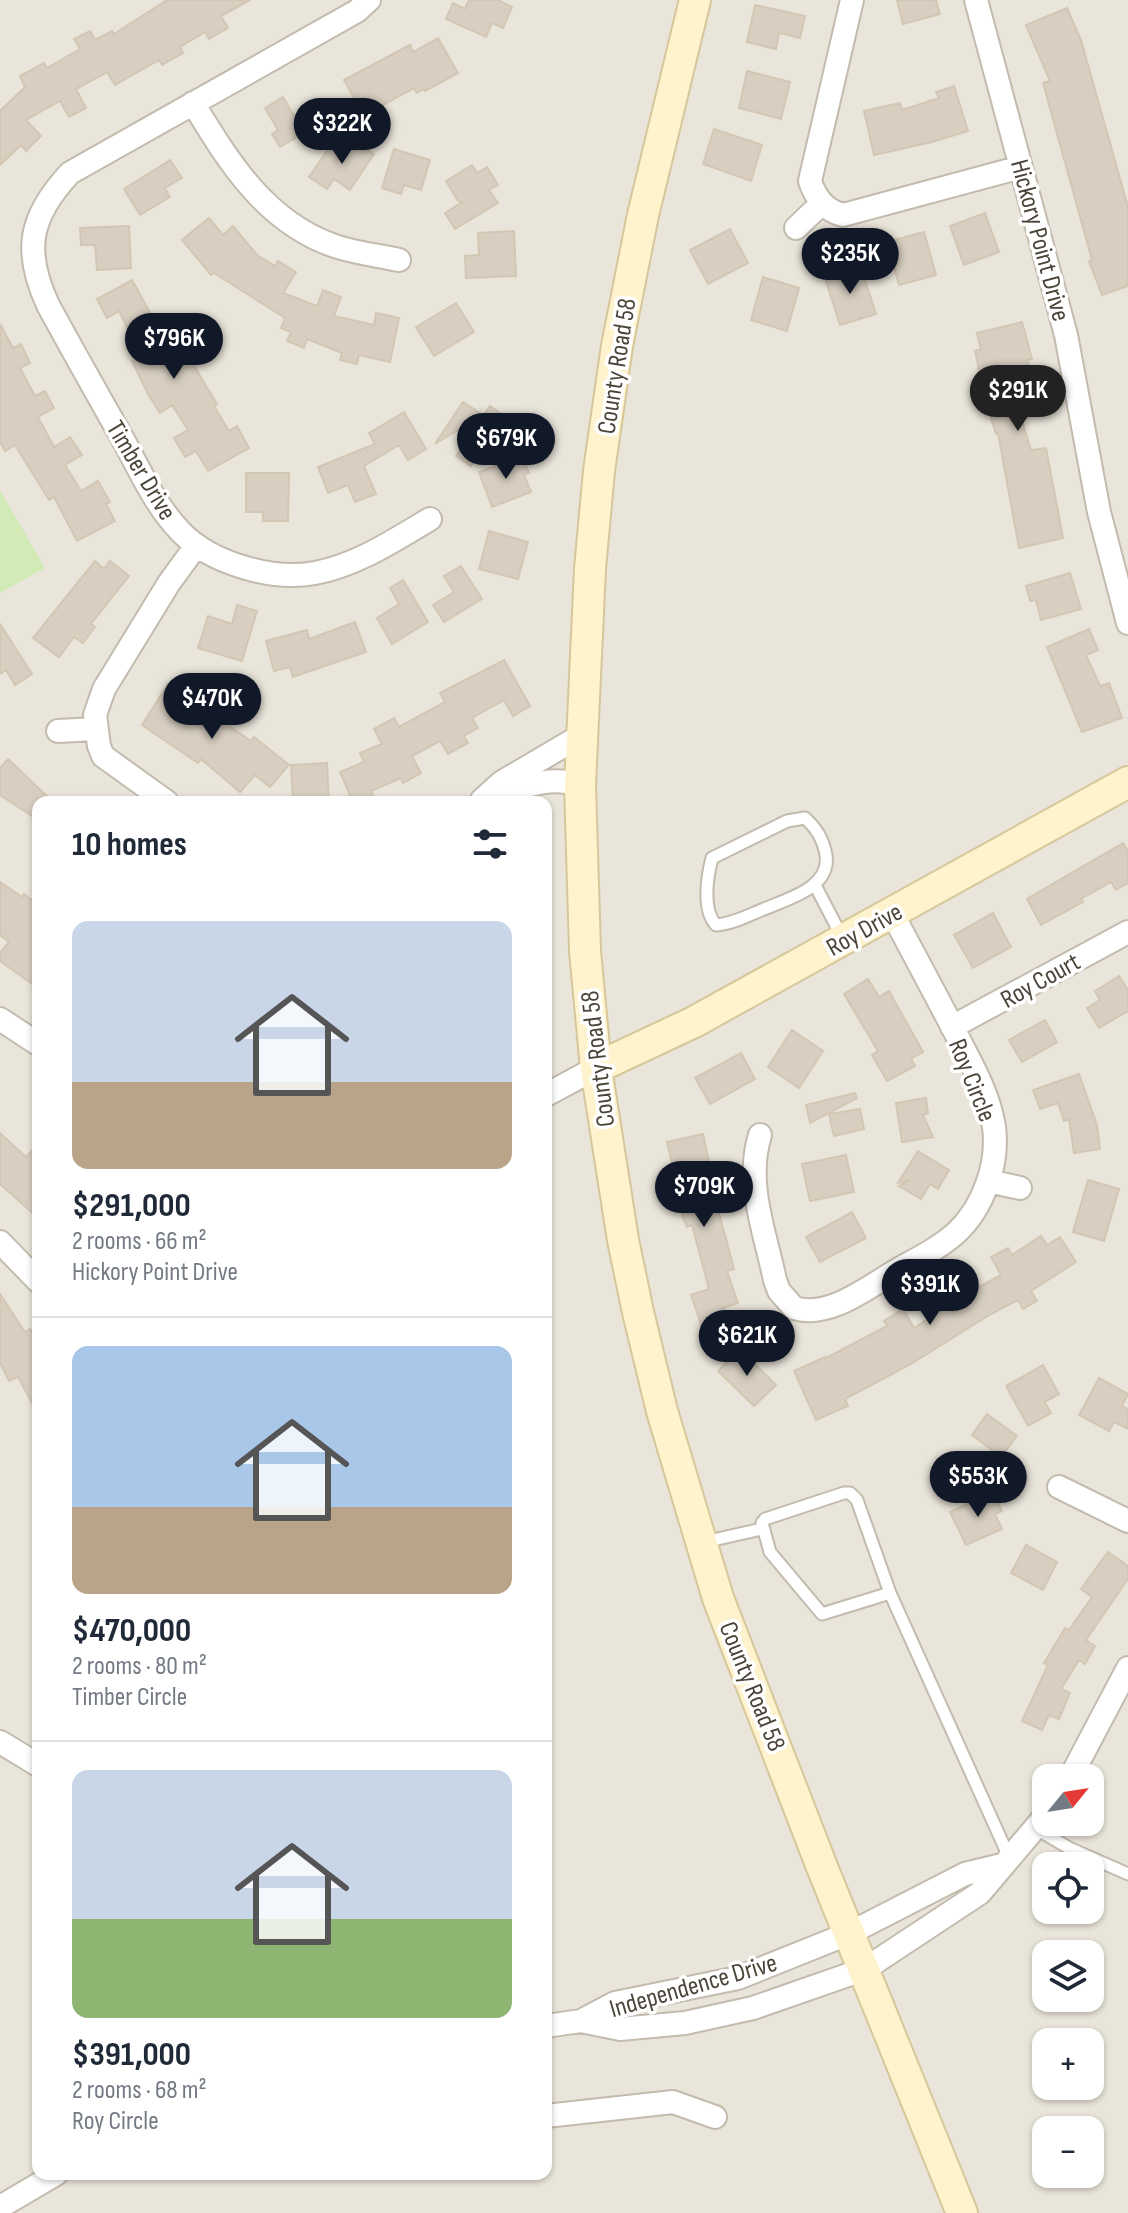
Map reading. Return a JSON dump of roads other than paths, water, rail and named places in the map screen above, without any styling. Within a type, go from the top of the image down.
[{"type":"street","name":"Timber Drive","points":[[369,0],[357,11],[70,173],[39,215],[33,248],[35,278],[151,491],[180,531],[196,546],[249,568],[286,575],[304,574],[358,560],[430,519]]},
{"type":"street","name":"County Road 58","points":[[695,0],[643,215],[617,346],[599,471],[590,569],[580,785],[585,937],[596,1068],[623,1240],[638,1312],[662,1411],[700,1543],[735,1645],[780,1751],[962,2213]]},
{"type":"street","points":[[852,0],[810,181],[822,203],[843,215],[1021,167]]},
{"type":"street","name":"Hickory Point Drive","points":[[976,0],[1066,335],[1099,512],[1128,623]]},
{"type":"street","points":[[193,103],[245,182],[273,209],[334,246],[399,260]]},
{"type":"street","points":[[796,228],[822,203]]},
{"type":"street","points":[[159,796],[103,756],[95,729],[95,715],[104,689],[169,583],[196,546]]},
{"type":"street","points":[[58,731],[95,729]]},
{"type":"street","points":[[486,796],[502,782],[582,735]]},
{"type":"street","points":[[496,796],[549,780],[580,785]]},
{"type":"street","name":"Roy Drive","points":[[596,1068],[694,1022],[1128,782]]},
{"type":"street","name":"Roy Circle","points":[[760,1135],[753,1177],[775,1280],[787,1303],[802,1310],[817,1311],[838,1303],[935,1249],[971,1216],[988,1181],[995,1144],[994,1127],[986,1097],[892,913]]},
{"type":"street","name":"Roy Court","points":[[952,1027],[1128,932]]},
{"type":"street","points":[[0,1019],[32,1040]]},
{"type":"street","points":[[552,1092],[596,1068]]},
{"type":"street","points":[[988,1181],[1020,1188]]},
{"type":"street","points":[[0,1242],[32,1275]]},
{"type":"street","points":[[1059,1487],[1128,1521]]},
{"type":"street","points":[[1077,1764],[1128,1668]]},
{"type":"street","points":[[0,1742],[32,1761]]},
{"type":"street","name":"Independence Drive","points":[[552,2025],[581,2021],[620,2029],[685,2023],[753,2008],[865,1969],[980,1893],[1032,1832]]},
{"type":"street","name":"Independence Drive","points":[[581,2021],[615,2003],[738,1978],[850,1933],[965,1874],[1005,1861]]},
{"type":"street","points":[[552,2115],[673,2102],[715,2117]]},
{"type":"street","points":[[0,2207],[46,2180]]},
{"type":"lane","points":[[805,818],[817,828],[828,864],[815,885],[721,925],[710,919],[708,880],[712,858],[787,821],[805,818]]},
{"type":"lane","points":[[815,885],[843,940]]},
{"type":"lane","points":[[890,1593],[828,1615],[822,1614],[770,1552],[762,1529],[765,1519],[850,1493],[857,1500],[890,1593],[1005,1861]]},
{"type":"lane","points":[[700,1543],[762,1529]]},
{"type":"lane","points":[[1056,1836],[1069,1848],[1128,1874]]}]
